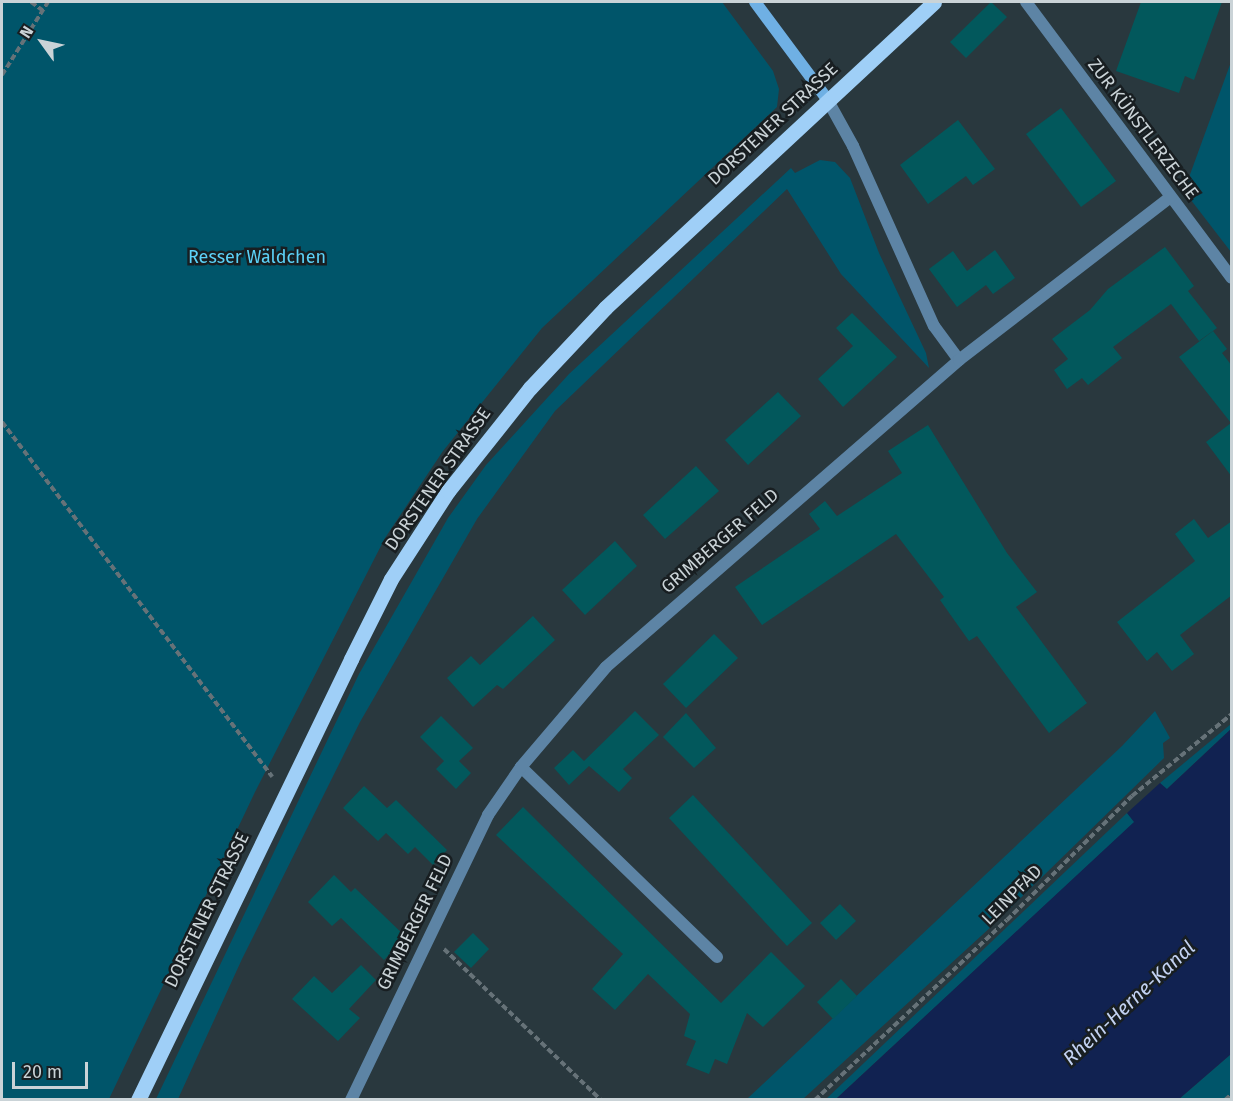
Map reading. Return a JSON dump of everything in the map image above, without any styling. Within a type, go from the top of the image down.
[{"type":"main road","points":[[755,2],[827,99]]},
{"type":"main road","name":"DORSTENER STRASSE","points":[[138,1100],[391,579],[436,509],[492,433],[606,308],[827,99],[934,2]]},
{"type":"street","name":"ZUR KÜNSTLERZECHE","points":[[1026,2],[1232,278]]},
{"type":"street","points":[[827,99],[853,146],[934,326],[959,360]]},
{"type":"street","name":"GRIMBERGER FELD","points":[[351,1100],[488,815],[521,766],[606,667],[653,622],[959,360],[1171,197]]},
{"type":"street","points":[[521,766],[717,957]]},
{"type":"path","points":[[31,2],[42,10]]},
{"type":"path","points":[[2,75],[48,2]]},
{"type":"path","points":[[2,422],[285,794]]},
{"type":"path","name":"LEINPFAD","points":[[815,1100],[1007,920],[1131,795],[1232,714]]},
{"type":"path","points":[[429,934],[601,1100]]},
{"type":"path","points":[[1226,1100],[1231,1095]]},
{"type":"green space","name":"Resser Wäldchen","points":[[2,2],[722,2],[773,71],[779,89],[777,107],[542,328],[443,451],[385,538],[255,792],[109,1099],[2,1099]]},
{"type":"green space","points":[[1231,62],[1231,252],[1184,191]]},
{"type":"green space","points":[[820,160],[835,162],[850,178],[879,253],[926,353],[929,368],[841,274],[787,189],[555,411],[477,519],[360,722],[242,959],[178,1099],[156,1099],[359,674],[448,518],[486,465],[569,374],[791,168],[795,173]]},
{"type":"green space","points":[[1155,711],[1170,738],[1163,743],[1164,758],[993,925],[803,1099],[747,1099],[1122,746]]},
{"type":"green space","points":[[1231,724],[1231,729],[1166,790],[1160,783]]},
{"type":"green space","points":[[1127,813],[1135,822],[836,1099],[825,1100]]},
{"type":"green space","points":[[1231,1054],[1231,1099],[1179,1099]]},
{"type":"water","name":"Rhein-Herne-Kanal","points":[[1231,729],[1231,1054],[1179,1099],[836,1099],[1134,822],[1127,813],[1160,783],[1167,789]]},
{"type":"building","points":[[991,2],[1007,17],[966,58],[950,42]]},
{"type":"building","points":[[1141,2],[1222,2],[1194,80],[1185,76],[1179,93],[1116,71]]},
{"type":"building","points":[[1061,108],[1116,181],[1081,207],[1026,134]]},
{"type":"building","points":[[958,120],[995,169],[973,185],[966,176],[928,204],[900,165]]},
{"type":"building","points":[[1165,247],[1194,286],[1188,291],[1217,328],[1199,341],[1171,304],[1113,347],[1122,358],[1088,385],[1082,378],[1067,389],[1054,370],[1068,359],[1052,339],[1090,310],[1108,289]]},
{"type":"building","points":[[995,250],[1015,278],[993,294],[986,285],[957,307],[929,269],[953,251],[967,271]]},
{"type":"building","points":[[852,313],[897,357],[843,407],[818,379],[853,346],[836,328]]},
{"type":"building","points":[[1213,331],[1227,349],[1222,353],[1232,366],[1232,477],[1206,442],[1231,423],[1179,357]]},
{"type":"building","points":[[778,392],[801,416],[748,465],[725,440]]},
{"type":"building","points":[[928,425],[1007,553],[1037,592],[1016,607],[1087,703],[1049,733],[977,636],[969,641],[940,600],[944,597],[896,534],[762,625],[735,587],[820,529],[809,514],[825,501],[837,516],[902,473],[888,451]]},
{"type":"building","points":[[696,466],[719,491],[665,539],[643,515]]},
{"type":"building","points":[[1194,519],[1208,538],[1232,521],[1232,595],[1180,635],[1194,654],[1172,671],[1157,652],[1147,661],[1117,622],[1195,561],[1175,534]]},
{"type":"building","points":[[615,541],[637,566],[585,615],[562,590]]},
{"type":"building","points":[[533,616],[555,640],[503,689],[497,685],[473,707],[447,678],[471,656],[480,665]]},
{"type":"building","points":[[714,634],[738,658],[686,708],[663,684]]},
{"type":"building","points":[[635,711],[659,735],[623,769],[632,778],[619,792],[589,766],[569,785],[554,768],[573,750],[584,761]]},
{"type":"building","points":[[686,713],[716,748],[694,768],[663,737]]},
{"type":"building","points":[[441,716],[473,748],[459,761],[471,773],[456,789],[436,769],[444,761],[420,737]]},
{"type":"building","points":[[364,786],[387,808],[396,800],[447,850],[433,865],[415,847],[408,854],[386,833],[378,841],[343,808]]},
{"type":"building","points":[[693,795],[812,923],[787,946],[669,818]]},
{"type":"building","points":[[523,807],[721,1003],[771,952],[805,986],[763,1027],[747,1013],[727,1064],[715,1059],[709,1074],[686,1065],[696,1041],[684,1036],[690,1014],[648,974],[615,1010],[592,989],[623,954],[496,835]]},
{"type":"building","points":[[334,875],[351,892],[355,888],[406,937],[384,960],[341,918],[332,926],[308,902]]},
{"type":"building","points":[[840,904],[856,921],[836,940],[820,923]]},
{"type":"building","points":[[473,933],[489,949],[471,968],[454,952]]},
{"type":"building","points":[[361,965],[376,980],[349,1009],[360,1018],[338,1041],[292,999],[314,976],[332,993]]},
{"type":"building","points":[[841,979],[857,996],[833,1019],[817,1002]]}]
